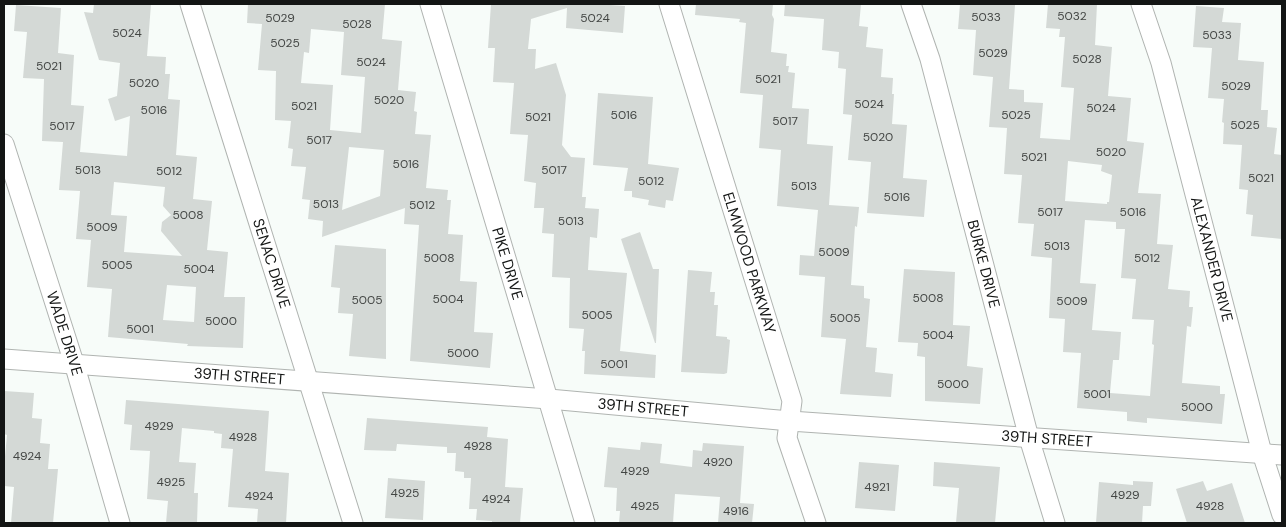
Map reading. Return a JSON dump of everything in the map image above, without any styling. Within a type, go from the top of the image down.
[{"type":"street","name":"SENAC DRIVE","points":[[190,4],[353,523]]},
{"type":"street","name":"PIKE DRIVE","points":[[430,4],[585,523]]},
{"type":"street","name":"ELMWOOD PARKWAY","points":[[669,4],[792,401],[787,438],[816,523]]},
{"type":"street","name":"BURKE DRIVE","points":[[911,4],[930,59],[1029,438],[1055,523]]},
{"type":"street","name":"ALEXANDER DRIVE","points":[[1141,4],[1161,63],[1262,453],[1282,515]]},
{"type":"street","name":"WADE DRIVE","points":[[4,144],[74,363],[120,523]]},
{"type":"street","name":"39TH STREET","points":[[4,359],[549,399],[790,421],[1282,455]]},
{"type":"building","points":[[94,4],[151,4],[147,56],[166,57],[165,74],[170,74],[168,99],[180,100],[176,155],[197,157],[193,199],[212,201],[207,250],[228,252],[224,297],[245,297],[243,348],[187,346],[188,344],[108,337],[112,289],[87,287],[91,240],[76,239],[80,191],[59,190],[63,142],[42,141],[44,79],[23,78],[27,32],[14,31],[16,5],[61,8],[58,53],[74,55],[71,105],[84,106],[80,152],[127,156],[130,116],[115,121],[108,99],[117,96],[120,63],[99,60],[84,12],[93,13]],"holes":[[[114,182],[165,187],[163,206],[171,215],[162,222],[161,231],[182,256],[124,252],[127,216],[111,215]],[[167,285],[196,287],[194,322],[163,320]]]},
{"type":"building","points":[[248,4],[385,4],[382,39],[402,41],[398,90],[416,92],[414,111],[417,112],[415,134],[431,135],[426,188],[448,190],[447,200],[451,200],[448,234],[463,235],[460,281],[477,282],[474,332],[493,333],[490,368],[410,361],[419,225],[404,224],[405,208],[322,237],[323,221],[308,219],[310,200],[302,199],[306,167],[291,166],[293,149],[288,148],[291,121],[275,120],[276,71],[258,70],[262,24],[247,23]],"holes":[[[311,29],[344,32],[341,75],[365,77],[361,133],[330,130],[333,85],[301,83],[304,52],[309,53]],[[349,147],[384,150],[380,196],[342,210]]]},
{"type":"building","points":[[491,4],[596,4],[625,6],[623,33],[566,28],[567,8],[531,19],[528,49],[536,49],[535,69],[556,63],[566,95],[562,145],[571,157],[585,158],[582,197],[586,197],[585,208],[599,209],[597,238],[590,237],[588,270],[627,273],[620,351],[656,355],[655,378],[584,374],[585,351],[582,351],[584,329],[569,328],[570,278],[552,277],[554,234],[542,233],[544,208],[534,208],[536,183],[524,181],[528,135],[510,134],[514,83],[493,82],[495,48],[488,48]]},
{"type":"building","points":[[696,4],[773,4],[772,15],[774,19],[771,52],[787,54],[786,66],[789,66],[788,72],[795,73],[792,108],[809,109],[807,144],[833,146],[829,205],[859,207],[857,227],[855,226],[851,285],[864,286],[864,298],[870,299],[866,347],[877,348],[875,372],[893,374],[891,397],[840,394],[846,339],[821,337],[825,277],[799,275],[800,255],[814,256],[818,210],[777,206],[781,150],[759,148],[763,95],[740,93],[746,23],[739,22],[740,19],[695,15]]},
{"type":"building","points":[[785,4],[861,4],[859,26],[868,27],[866,47],[883,49],[881,77],[893,78],[892,124],[907,125],[903,178],[927,180],[924,217],[867,213],[871,162],[848,160],[852,115],[843,114],[846,69],[838,68],[839,52],[822,50],[824,19],[784,16]]},
{"type":"building","points":[[960,4],[1015,5],[1009,89],[1024,90],[1024,102],[1043,103],[1040,138],[1070,140],[1074,88],[1061,87],[1065,37],[1059,37],[1060,29],[1046,28],[1048,4],[1097,4],[1095,45],[1112,47],[1108,96],[1131,98],[1127,141],[1144,143],[1138,193],[1161,194],[1157,244],[1173,245],[1168,289],[1190,291],[1189,307],[1193,307],[1191,327],[1187,326],[1182,383],[1220,386],[1220,394],[1225,394],[1222,424],[1147,418],[1147,423],[1127,421],[1127,412],[1077,408],[1081,353],[1063,352],[1065,319],[1049,318],[1052,258],[1031,256],[1034,224],[1018,223],[1022,175],[1004,174],[1007,128],[989,127],[993,77],[973,75],[976,30],[958,29]],"holes":[[[1068,161],[1102,165],[1101,171],[1112,175],[1109,202],[1107,204],[1065,201]],[[1085,220],[1116,222],[1116,229],[1125,229],[1121,278],[1136,279],[1132,319],[1154,320],[1150,396],[1110,393],[1113,360],[1119,360],[1121,332],[1092,330],[1096,284],[1080,283]]]},
{"type":"building","points":[[1196,6],[1224,8],[1222,22],[1241,23],[1238,60],[1264,62],[1261,110],[1268,110],[1267,127],[1277,128],[1274,154],[1282,155],[1282,239],[1251,236],[1253,215],[1246,214],[1248,190],[1239,189],[1242,145],[1223,144],[1224,99],[1208,98],[1212,48],[1193,47]]},
{"type":"building","points":[[598,93],[653,97],[648,164],[679,168],[673,201],[666,200],[665,208],[648,205],[649,200],[632,197],[632,191],[624,191],[628,168],[593,165]]},
{"type":"building","points":[[640,232],[653,269],[659,269],[656,343],[621,239]]},
{"type":"building","points":[[335,245],[386,249],[386,359],[349,356],[353,314],[338,313],[340,288],[331,287]]},
{"type":"building","points":[[904,269],[955,272],[953,325],[970,326],[967,366],[983,368],[980,404],[925,401],[925,357],[917,356],[918,343],[898,342]]},
{"type":"building","points":[[688,270],[712,272],[710,292],[715,292],[714,305],[718,305],[716,336],[727,337],[730,340],[727,373],[681,372]]},
{"type":"building","points":[[4,391],[34,393],[32,418],[42,419],[40,443],[50,444],[48,469],[58,469],[53,523],[11,523],[14,487],[4,486],[7,435],[4,434]]},
{"type":"building","points":[[126,400],[269,411],[265,471],[289,473],[286,523],[257,523],[258,509],[228,507],[233,449],[221,448],[222,434],[214,433],[214,431],[182,428],[179,462],[196,463],[194,493],[198,493],[197,523],[166,523],[168,501],[147,499],[150,451],[130,450],[132,425],[124,424]]},
{"type":"building","points":[[367,418],[488,427],[487,437],[508,439],[505,487],[523,488],[520,523],[492,523],[492,521],[476,520],[477,509],[469,509],[471,478],[464,478],[464,472],[455,471],[456,453],[447,453],[447,447],[397,444],[396,451],[364,450]]},
{"type":"building","points":[[641,442],[662,444],[660,463],[692,467],[693,450],[702,451],[703,443],[744,446],[740,503],[754,504],[752,523],[718,523],[720,497],[675,494],[673,523],[619,523],[620,511],[616,511],[617,488],[604,487],[608,447],[640,450]]},
{"type":"building","points":[[859,462],[899,465],[895,511],[855,508]]},
{"type":"building","points":[[934,462],[1000,467],[995,523],[956,523],[959,488],[933,486]]},
{"type":"building","points":[[388,478],[425,481],[423,520],[385,518]]},
{"type":"building","points":[[1133,481],[1153,482],[1151,506],[1143,506],[1142,523],[1096,523],[1099,482],[1133,485]]},
{"type":"building","points":[[1203,481],[1207,491],[1232,483],[1245,523],[1187,523],[1176,489]]}]
